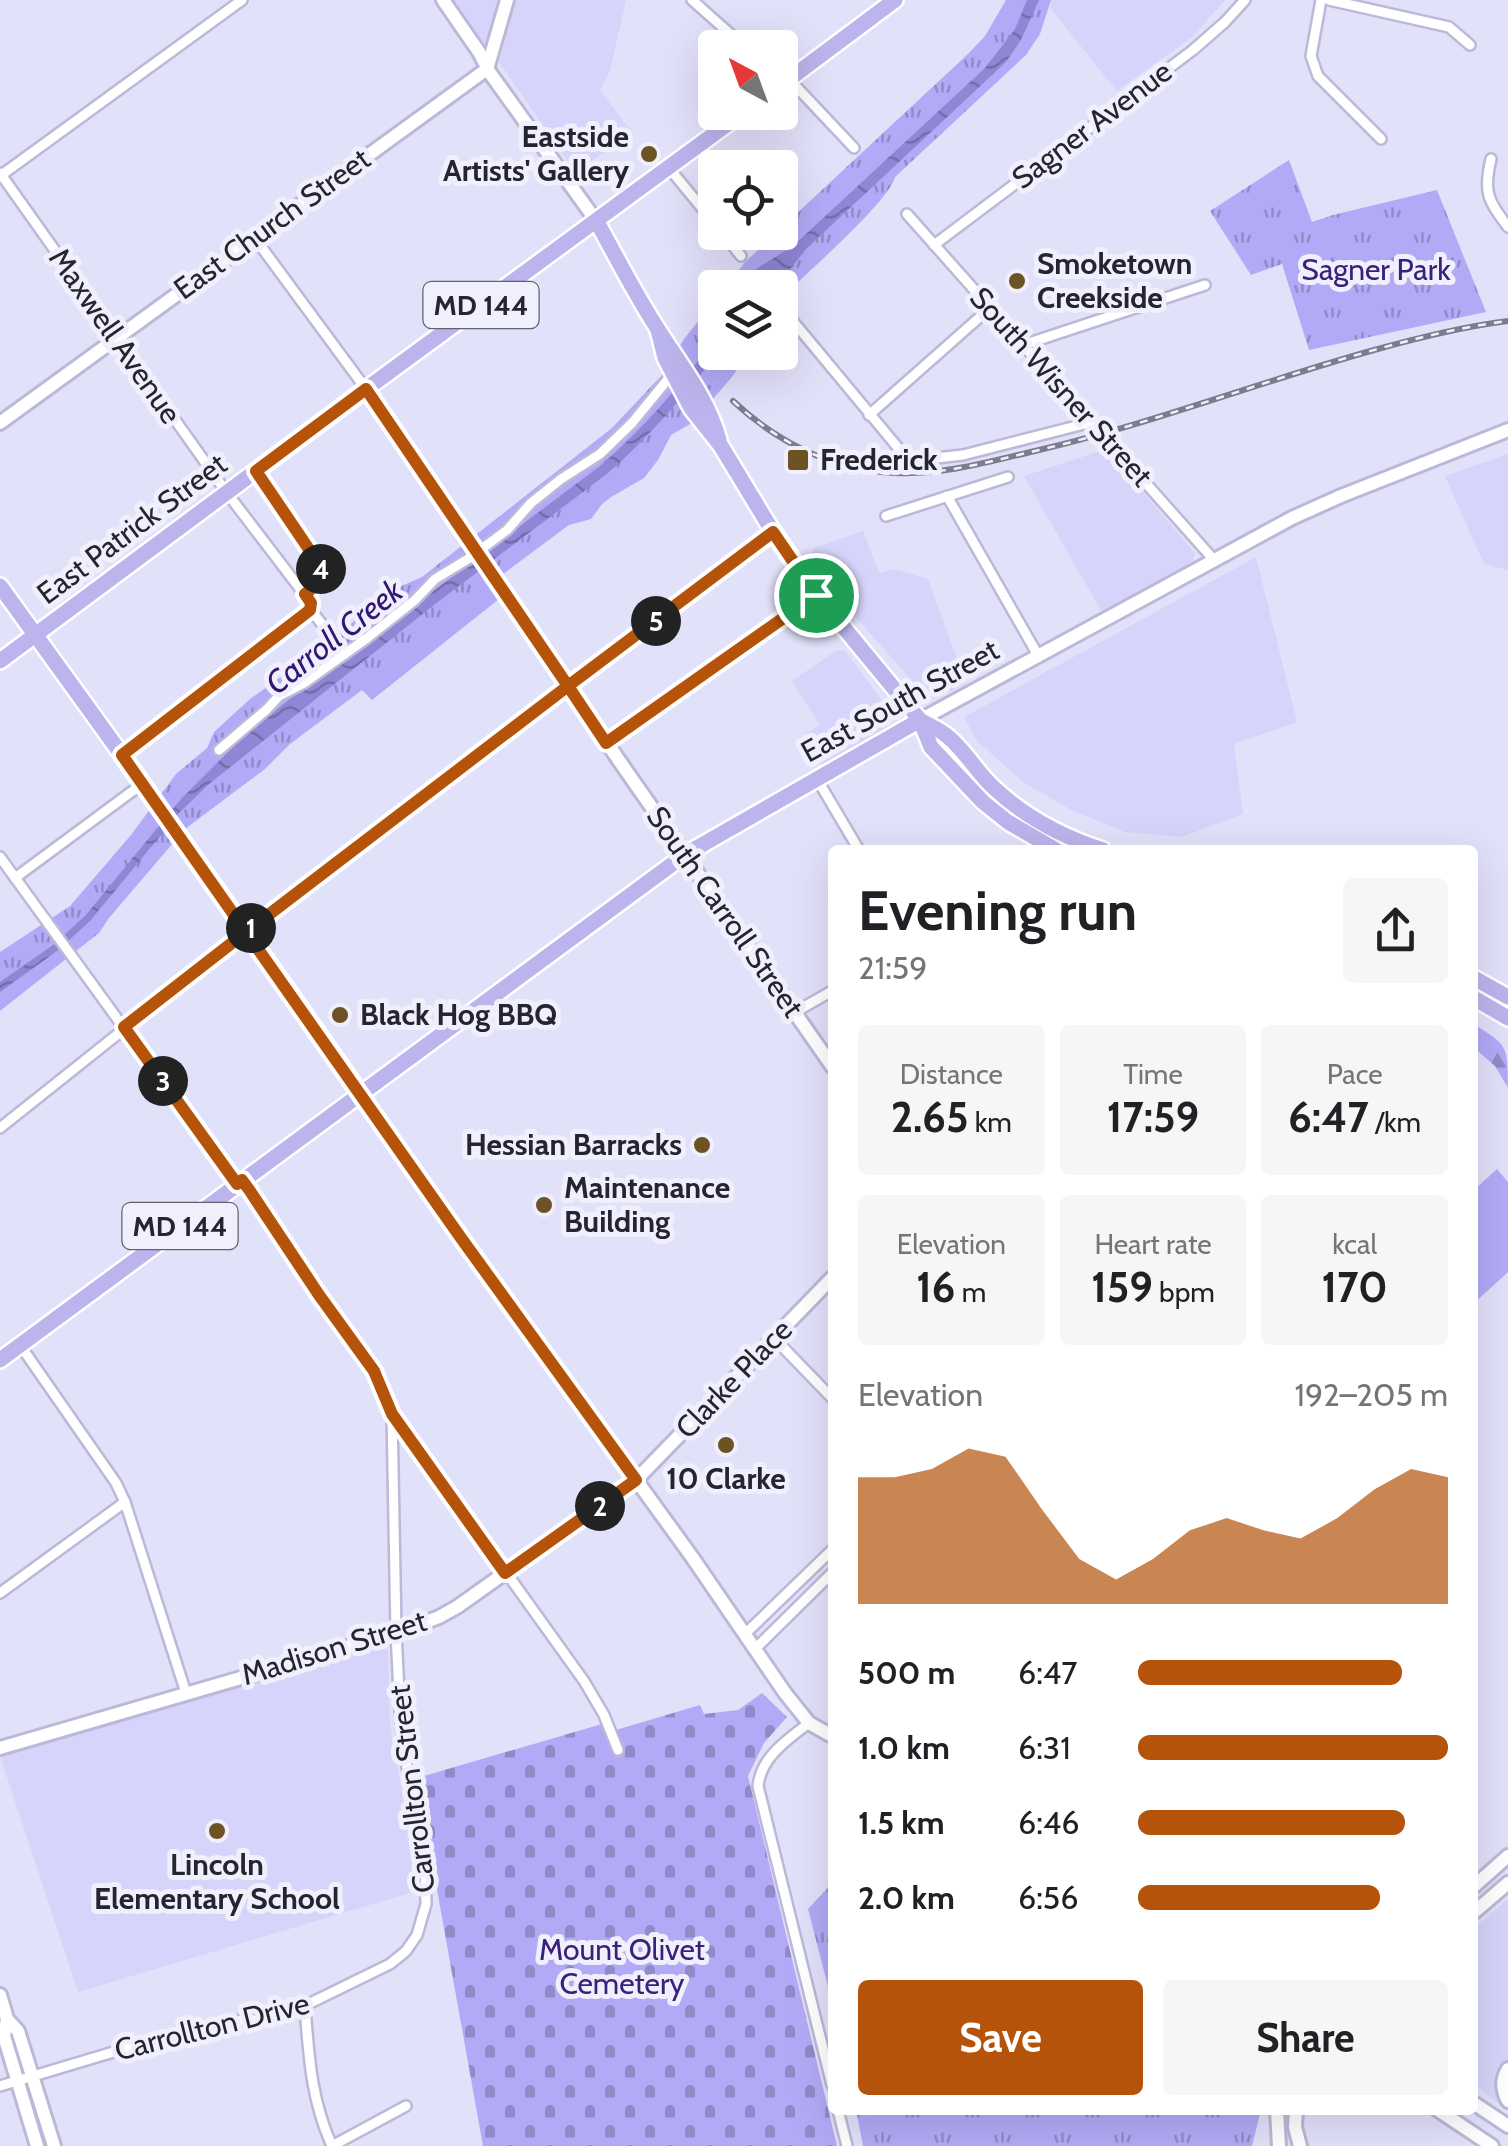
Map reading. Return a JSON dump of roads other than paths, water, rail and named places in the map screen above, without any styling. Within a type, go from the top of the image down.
[{"type":"main road","points":[[798,70],[895,0]]},
{"type":"main road","name":"East Patrick Street","points":[[35,635],[720,130]]},
{"type":"main road","points":[[597,222],[658,330],[665,358],[715,426],[721,446],[816,595],[920,720],[930,747],[983,802],[1047,845]]},
{"type":"main road","points":[[0,586],[360,1093]]},
{"type":"main road","name":"MD 144","points":[[0,661],[35,635]]},
{"type":"main road","points":[[920,720],[948,736],[994,788],[1016,806],[1046,826],[1088,845]]},
{"type":"main road","name":"East South Street","points":[[360,1093],[686,854],[920,720]]},
{"type":"main road","points":[[1478,980],[1508,997]]},
{"type":"main road","points":[[1478,1000],[1508,1018]]},
{"type":"main road","name":"MD 144","points":[[0,1360],[360,1093]]},
{"type":"street","points":[[0,175],[242,0]]},
{"type":"street","points":[[443,0],[487,69],[597,222]]},
{"type":"street","points":[[487,69],[508,0]]},
{"type":"street","points":[[692,0],[726,30]]},
{"type":"street","name":"Sagner Avenue","points":[[934,245],[1193,50],[1245,0]]},
{"type":"street","points":[[1321,0],[1311,56],[1318,76],[1381,139]]},
{"type":"street","points":[[1329,0],[1449,27],[1470,45]]},
{"type":"street","name":"East Church Street","points":[[0,422],[487,69]]},
{"type":"street","points":[[798,95],[854,148]]},
{"type":"street","points":[[1491,159],[1488,196],[1508,228]]},
{"type":"street","points":[[669,168],[698,203]]},
{"type":"street","name":"Maxwell Avenue","points":[[0,175],[227,493],[305,594]]},
{"type":"street","name":"South Wisner Street","points":[[907,214],[1214,560]]},
{"type":"street","points":[[254,238],[366,389]]},
{"type":"street","points":[[736,250],[741,256]]},
{"type":"street","points":[[1024,346],[1205,285]]},
{"type":"street","points":[[870,415],[990,308]]},
{"type":"street","points":[[798,327],[909,462],[963,455],[1092,422]]},
{"type":"street","points":[[219,750],[278,696],[346,654],[435,579],[507,530],[531,503],[613,444],[682,383]]},
{"type":"street","name":"South Carroll Street","points":[[366,389],[606,743],[828,1060]]},
{"type":"street","name":"East South Street","points":[[920,720],[1316,506],[1508,430]]},
{"type":"street","points":[[122,755],[310,610],[311,603],[305,594],[318,584],[321,567],[256,471]]},
{"type":"street","points":[[886,516],[1008,476]]},
{"type":"street","points":[[947,496],[1038,657]]},
{"type":"street","points":[[0,1128],[246,932],[773,532]]},
{"type":"street","points":[[606,743],[816,595]]},
{"type":"street","points":[[310,610],[346,654]]},
{"type":"street","points":[[816,778],[855,845]]},
{"type":"street","points":[[15,878],[142,784]]},
{"type":"street","points":[[0,857],[374,1371],[392,1414],[584,1682],[604,1715],[618,1750]]},
{"type":"street","points":[[795,1012],[828,993]]},
{"type":"street","points":[[360,1093],[784,1693],[809,1724],[828,1734]]},
{"type":"street","name":"Clarke Place","points":[[636,1480],[828,1282]]},
{"type":"street","points":[[774,1338],[828,1394]]},
{"type":"street","points":[[20,1345],[116,1483],[186,1693]]},
{"type":"street","name":"Carrollton Street","points":[[392,1414],[396,1632],[403,1746],[425,1865],[426,1904],[412,1943]]},
{"type":"street","name":"Madison Street","points":[[0,1748],[396,1632],[449,1612],[636,1480]]},
{"type":"street","points":[[0,1593],[124,1502]]},
{"type":"street","points":[[745,1634],[828,1554]]},
{"type":"street","points":[[755,1649],[828,1576]]},
{"type":"street","points":[[809,1724],[792,1734],[769,1759],[760,1773],[758,1786],[828,2070]]},
{"type":"street","points":[[1478,1883],[1508,1856]]},
{"type":"street","points":[[1478,1909],[1508,1883]]},
{"type":"street","name":"Carrollton Drive","points":[[0,2086],[187,2030],[271,2018],[306,2007],[390,1964],[412,1943]]},
{"type":"street","points":[[0,1995],[4,2036],[37,2146]]},
{"type":"street","points":[[306,2007],[312,2085],[332,2146],[406,2106]]},
{"type":"street","points":[[4,2020],[18,2031],[54,2146]]},
{"type":"street","points":[[1508,2069],[1503,2092],[1508,2102]]},
{"type":"street","points":[[1478,2106],[1508,2126]]},
{"type":"street","points":[[839,2115],[847,2146]]},
{"type":"street","points":[[1277,2115],[1278,2146]]},
{"type":"street","points":[[1296,2115],[1300,2146]]},
{"type":"street","points":[[1446,2115],[1492,2146]]},
{"type":"water","points":[[1027,0],[1039,0],[1006,62],[806,249],[790,270],[754,270],[787,250],[798,250],[798,241],[985,68],[1015,29]]},
{"type":"water","points":[[698,360],[698,370],[704,370],[623,460],[209,784],[180,812],[90,921],[57,951],[0,992],[0,982],[53,945],[85,916],[181,799],[241,739],[600,466],[632,437]]},
{"type":"railway","points":[[733,401],[788,442],[829,460],[873,471],[932,472],[1080,440],[1384,347],[1508,321]]},
{"type":"place","name":"Eastside Artists' Gallery","points":[[649,154]]},
{"type":"place","name":"Smoketown Creekside","points":[[1017,281]]},
{"type":"place","name":"Frederick","points":[[798,460]]},
{"type":"place","name":"Black Hog BBQ","points":[[340,1015]]},
{"type":"place","name":"Hessian Barracks","points":[[702,1145]]},
{"type":"place","name":"Maintenance Building","points":[[544,1205]]},
{"type":"place","name":"10 Clarke","points":[[726,1445]]},
{"type":"place","name":"Lincoln Elementary School","points":[[217,1831]]},
{"type":"park label","name":"Sagner Park","points":[[1376,270]]},
{"type":"park label","name":"Mount Olivet Cemetery","points":[[622,1967]]},
{"type":"water label","name":"Carroll Creek","points":[[334,637]]}]
